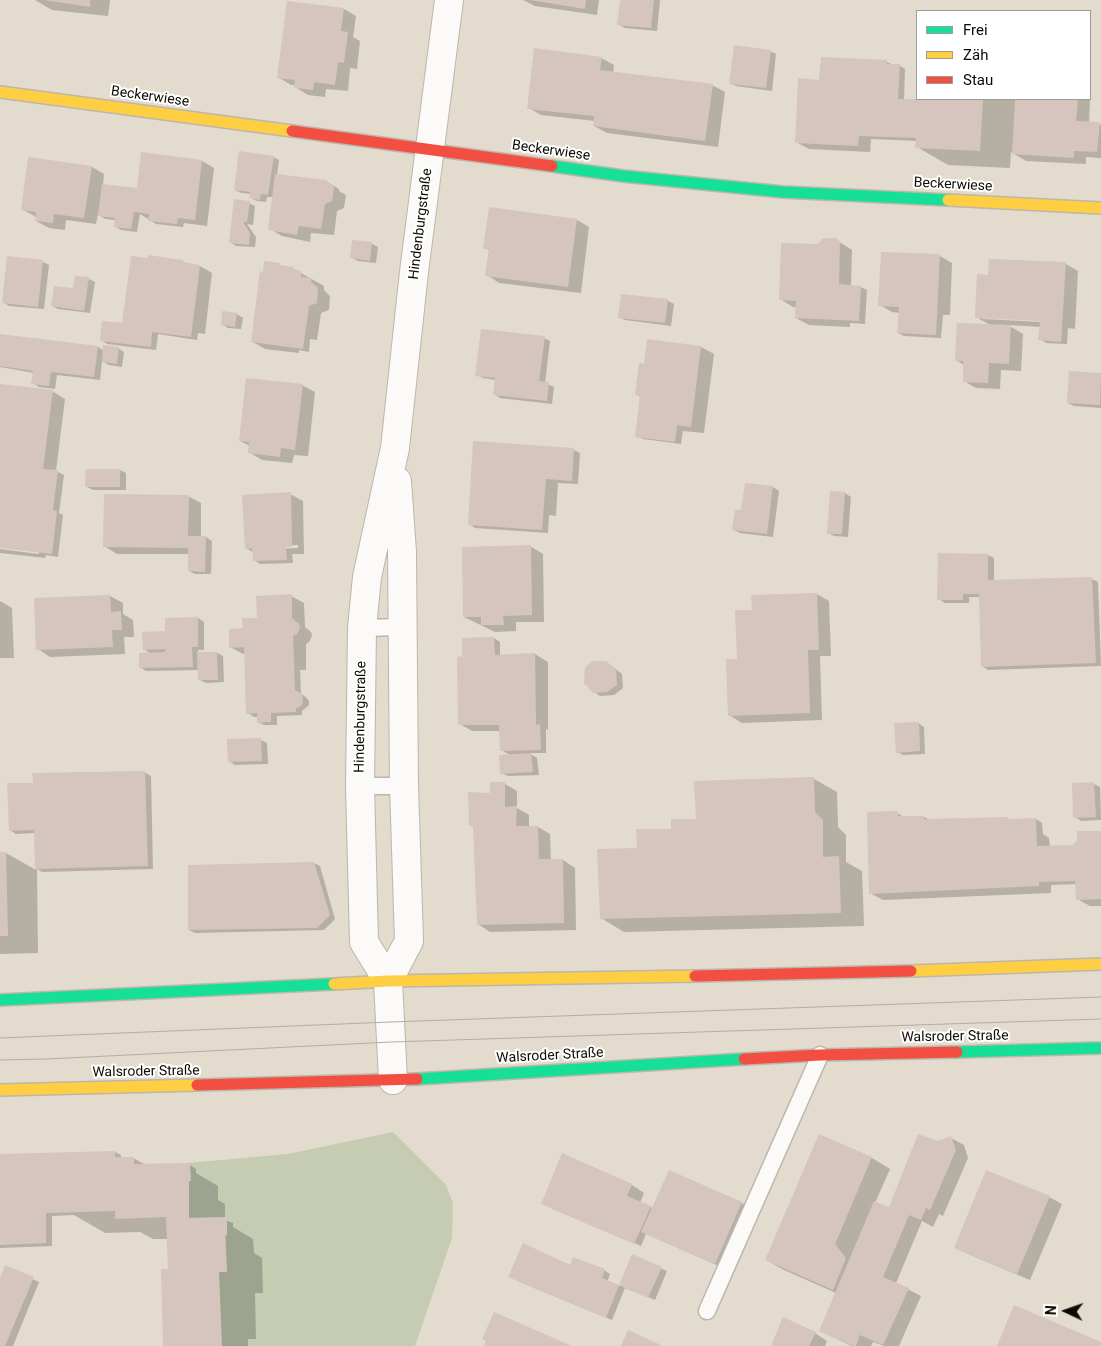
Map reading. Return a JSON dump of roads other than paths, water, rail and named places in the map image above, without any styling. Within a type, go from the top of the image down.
[{"type":"main road","name":"Beckerwiese","points":[[0,92],[623,176],[783,192],[1101,208]]},
{"type":"main road","points":[[0,1000],[388,981],[784,975],[1101,964]]},
{"type":"main road","name":"Walsroder Straße","points":[[0,1090],[394,1080],[820,1055],[1101,1048]]},
{"type":"street","name":"Hindenburgstraße","points":[[394,1080],[388,981],[364,942],[360,786],[362,628],[367,577],[395,448],[414,272],[449,0]]},
{"type":"street","name":"Hindenburgstraße","points":[[388,981],[409,941],[404,786],[402,552],[395,448]]},
{"type":"lane","points":[[362,628],[402,627]]},
{"type":"lane","points":[[360,786],[404,786]]},
{"type":"lane","points":[[707,1311],[820,1055]]},
{"type":"tram line","points":[[0,1038],[1101,997]]},
{"type":"tram line","points":[[0,1060],[391,1042],[1101,1019]]}]
